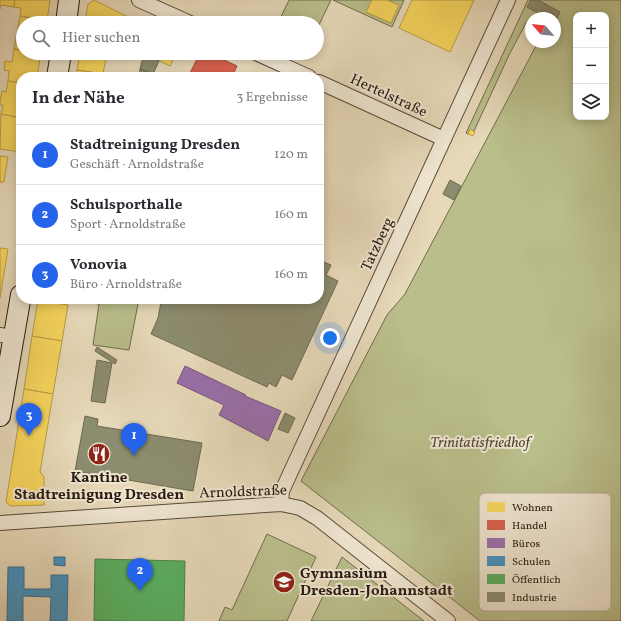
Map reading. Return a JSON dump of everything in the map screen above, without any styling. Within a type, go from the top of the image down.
[{"type":"street","points":[[67,16],[69,0]]},
{"type":"street","points":[[139,0],[174,16]]},
{"type":"street","name":"Tatzberg","points":[[282,504],[282,491],[508,0]]},
{"type":"street","points":[[58,72],[60,60]]},
{"type":"street","points":[[271,60],[298,72]]},
{"type":"street","name":"Hertelstraße","points":[[324,84],[444,139]]},
{"type":"street","points":[[0,416],[7,336],[18,304]]},
{"type":"street","name":"Arnoldstraße","points":[[0,523],[282,504],[300,508],[317,518],[448,621]]},
{"type":"green space","points":[[289,0],[331,0],[323,16],[281,16]]},
{"type":"green space","points":[[333,0],[404,0],[392,27]]},
{"type":"green space","name":"Trinitatisfriedhof","points":[[528,0],[621,0],[621,621],[480,621],[301,481],[387,315],[405,294],[535,48],[561,48],[561,12],[525,12],[525,25],[510,53],[474,131],[470,130],[468,134],[466,133]]},
{"type":"green space","points":[[99,304],[138,304],[129,350],[93,345]]},
{"type":"green space","points":[[267,534],[316,557],[287,621],[219,621],[225,607],[232,610]]},
{"type":"green space","points":[[342,557],[424,621],[311,621]]},
{"type":"building: Wohnen","points":[[0,0],[15,0],[14,7],[1,5],[0,9]]},
{"type":"building: Wohnen","points":[[15,0],[50,0],[48,16],[20,16],[21,8],[14,7]]},
{"type":"building: Wohnen","points":[[94,0],[126,16],[86,16],[88,4]]},
{"type":"building: Wohnen","points":[[372,0],[387,0],[399,5],[391,23],[366,12]]},
{"type":"building: Wohnen","points":[[412,0],[474,0],[450,52],[399,28]]},
{"type":"building: Wohnen","points":[[16,38],[16,49],[14,49]]},
{"type":"building: Wohnen","points":[[14,49],[16,49],[16,60],[40,60],[38,72],[16,72],[16,82],[8,81],[9,71],[4,70],[5,61],[12,62]]},
{"type":"building: Wohnen","points":[[79,60],[106,60],[103,72],[77,70]]},
{"type":"building: Wohnen","points":[[158,60],[173,60],[170,66]]},
{"type":"building: Wohnen","points":[[77,70],[90,72],[77,72]]},
{"type":"building: Wohnen","points":[[8,81],[16,82],[16,117],[1,114],[3,105],[0,105],[2,91],[6,92]]},
{"type":"building: Wohnen","points":[[1,114],[16,117],[16,151],[0,149]]},
{"type":"building: Wohnen","points":[[470,129],[475,132],[473,136],[468,134]]},
{"type":"building: Wohnen","points":[[0,156],[8,157],[4,182],[0,182]]},
{"type":"building: Wohnen","points":[[0,248],[8,249],[0,298]]},
{"type":"building: Wohnen","points":[[37,304],[68,305],[62,341],[32,336]]},
{"type":"building: Wohnen","points":[[32,336],[62,341],[53,394],[24,389]]},
{"type":"building: Wohnen","points":[[24,389],[53,394],[40,472],[44,477],[44,505],[11,506],[6,502]]},
{"type":"building: Handel","points":[[196,60],[224,60],[237,66],[234,72],[190,72]]},
{"type":"building: Büros","points":[[185,366],[246,395],[245,396],[281,411],[268,441],[219,415],[224,405],[177,383]]},
{"type":"building: Schulen","points":[[54,557],[65,557],[65,566],[54,565]]},
{"type":"building: Schulen","points":[[8,567],[24,567],[24,589],[51,589],[51,575],[68,575],[67,621],[50,621],[51,597],[23,596],[23,621],[7,621]]},
{"type":"building: Öffentlich","points":[[95,559],[185,561],[184,621],[94,621]]},
{"type":"building: Industrie","points":[[531,0],[538,0],[560,12],[536,12],[527,7]]},
{"type":"building: Industrie","points":[[142,60],[159,61],[154,72],[148,72],[140,69]]},
{"type":"building: Industrie","points":[[140,69],[148,72],[140,72]]},
{"type":"building: Industrie","points":[[450,180],[461,186],[454,200],[443,194]]},
{"type":"building: Industrie","points":[[324,262],[331,265],[326,275],[338,281],[292,380],[282,375],[276,387],[269,383],[267,387],[151,334],[158,318],[161,304],[324,304]]},
{"type":"building: Industrie","points":[[97,347],[117,360],[115,364],[95,351]]},
{"type":"building: Industrie","points":[[97,360],[112,363],[105,403],[91,401]]},
{"type":"building: Industrie","points":[[285,413],[295,418],[288,433],[278,429]]},
{"type":"building: Industrie","points":[[85,416],[98,419],[97,426],[202,443],[193,491],[75,471]]},
{"type":"place","name":"Vonovia","points":[[29,436]]},
{"type":"place","name":"Kantine Stadtreinigung Dresden","points":[[99,454]]},
{"type":"place","name":"Stadtreinigung Dresden","points":[[134,456]]},
{"type":"place","name":"Gymnasium Dresden-Johannstadt","points":[[284,582]]},
{"type":"place","name":"Schulsporthalle","points":[[140,591]]}]
